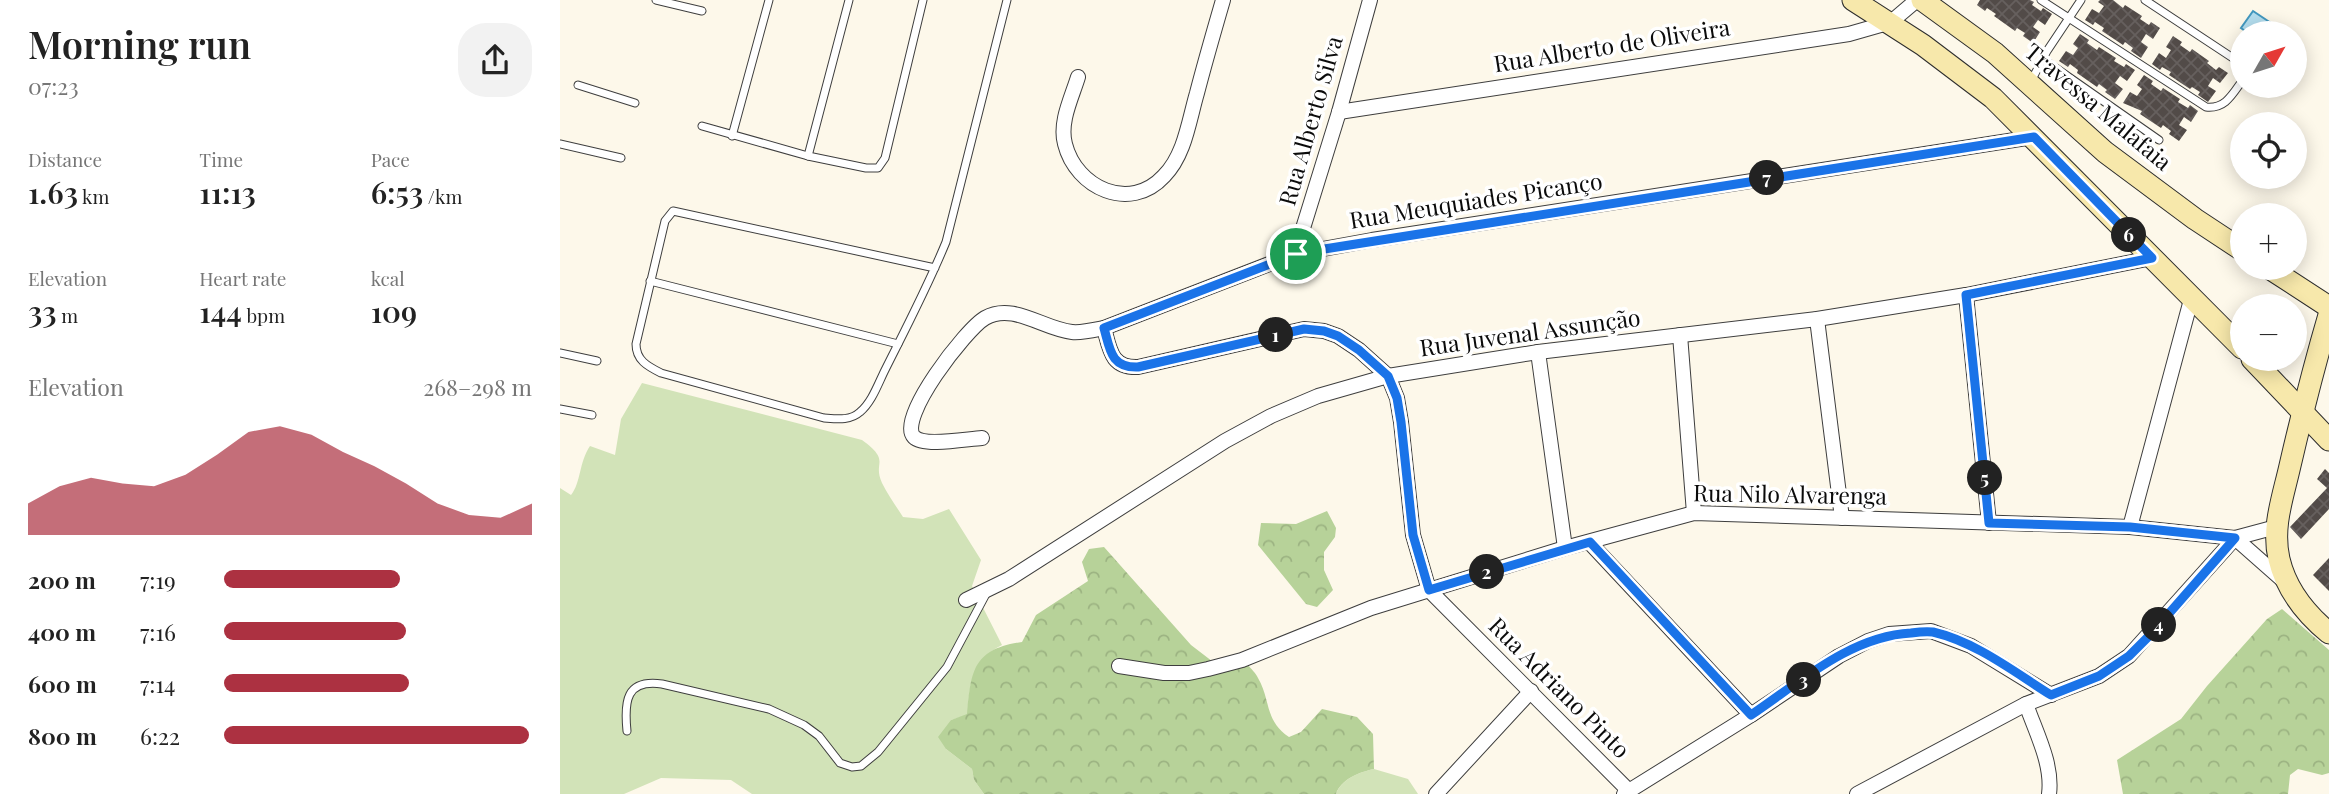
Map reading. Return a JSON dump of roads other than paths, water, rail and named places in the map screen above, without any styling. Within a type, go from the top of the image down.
[{"type":"main road","points":[[1853,0],[1891,22],[1962,72],[1993,98],[2230,336]]},
{"type":"main road","name":"Travessa Malafaia","points":[[1920,0],[1995,53],[2123,167],[2230,242]]},
{"type":"main road","points":[[2287,280],[2329,307]]},
{"type":"main road","points":[[2329,315],[2302,411],[2276,527],[2279,562],[2289,586],[2308,612],[2329,633]]},
{"type":"main road","points":[[2264,371],[2329,440]]},
{"type":"street","points":[[1078,77],[1065,117],[1065,143],[1073,162],[1086,180],[1107,192],[1136,194],[1150,188],[1164,177],[1181,148],[1223,0]]},
{"type":"street","name":"Rua Alberto Silva","points":[[1296,254],[1370,0]]},
{"type":"street","points":[[1891,22],[1920,0]]},
{"type":"street","name":"Rua Alberto de Oliveira","points":[[1339,112],[1849,34],[1891,22]]},
{"type":"street","name":"Rua Meuquiades Picanço","points":[[982,438],[924,442],[915,439],[911,433],[913,415],[943,363],[962,338],[984,318],[997,313],[1012,313],[1072,332],[1104,328],[1296,254],[2034,137]]},
{"type":"street","name":"Rua Juvenal Assunção","points":[[966,600],[1009,579],[1225,441],[1271,416],[1318,396],[1388,376],[1538,352],[1817,319],[1966,295],[2152,258]]},
{"type":"street","points":[[1966,295],[1989,523]]},
{"type":"street","points":[[2130,527],[2192,296]]},
{"type":"street","points":[[1817,319],[1842,518]]},
{"type":"street","name":"Rua Adriano Pinto","points":[[1104,328],[1111,352],[1125,368],[1304,329],[1338,336],[1359,350],[1388,376],[1397,398],[1413,535],[1429,590],[1531,691],[1626,792]]},
{"type":"street","points":[[1680,335],[1694,513]]},
{"type":"street","points":[[1538,352],[1565,548]]},
{"type":"street","name":"Rua Nilo Alvarenga","points":[[1119,666],[1164,673],[1189,673],[1241,660],[1371,608],[1565,548],[1694,513],[2130,527],[2235,538],[2276,527]]},
{"type":"street","points":[[1857,794],[2026,704],[2099,676],[2129,656],[2235,538],[2289,586]]},
{"type":"street","points":[[1590,542],[1751,715]]},
{"type":"street","points":[[1626,792],[1751,715],[1839,656],[1889,634],[1931,631],[1971,646],[2051,695]]},
{"type":"street","points":[[1436,794],[1531,691]]},
{"type":"street","points":[[2026,704],[2048,767],[2051,780],[2049,794]]},
{"type":"lane","points":[[656,0],[702,11]]},
{"type":"lane","points":[[732,136],[769,0]]},
{"type":"lane","points":[[808,156],[849,0]]},
{"type":"lane","points":[[702,126],[808,156],[874,169],[883,164],[923,0]]},
{"type":"lane","points":[[936,268],[677,210],[668,214],[665,221],[636,344],[639,358],[646,366],[661,373],[824,418],[842,420],[859,413],[867,405],[936,268],[946,242],[1007,0]]},
{"type":"lane","points":[[2041,0],[2206,107],[2214,108],[2225,103],[2230,96]]},
{"type":"lane","points":[[2029,85],[2081,0]]},
{"type":"lane","points":[[2145,0],[2230,56]]},
{"type":"lane","points":[[2043,59],[2159,141]]},
{"type":"lane","points":[[578,85],[635,103]]},
{"type":"lane","points":[[560,144],[621,158]]},
{"type":"lane","points":[[650,281],[898,344]]},
{"type":"lane","points":[[560,353],[597,361]]},
{"type":"lane","points":[[560,409],[592,415]]},
{"type":"lane","points":[[627,731],[625,710],[629,694],[637,686],[647,682],[662,684],[769,709],[819,736],[840,763],[852,767],[861,765],[878,752],[947,667],[988,590]]},
{"type":"water","points":[[2253,11],[2268,21],[2246,21]]}]
